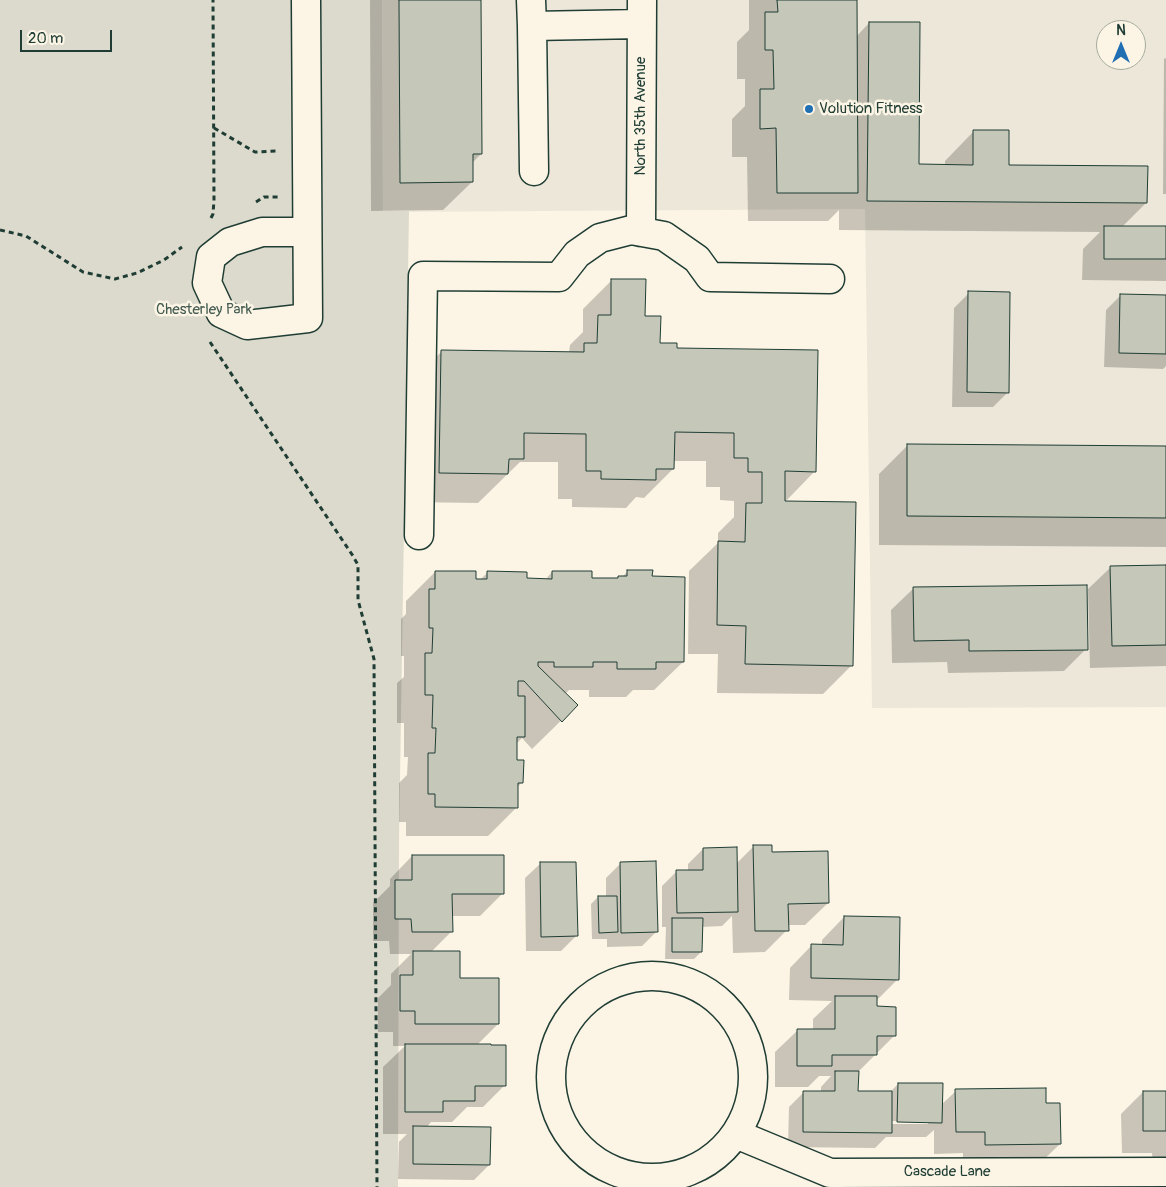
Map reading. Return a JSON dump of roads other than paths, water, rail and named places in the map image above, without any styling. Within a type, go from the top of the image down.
[{"type":"street","points":[[306,0],[307,232]]},
{"type":"street","points":[[534,171],[531,13],[641,12]]},
{"type":"street","name":"North 35th Avenue","points":[[641,12],[641,232]]},
{"type":"street","points":[[419,535],[423,276],[559,277],[577,254],[600,238],[631,230],[664,236],[697,259],[710,277],[830,279]]},
{"type":"street","points":[[637,977],[671,977],[702,988],[728,1010],[746,1038],[754,1071],[750,1104],[736,1134],[713,1159],[683,1174],[650,1178],[617,1172],[588,1156],[566,1131],[553,1100],[551,1067],[560,1034],[579,1007],[606,987],[629,979],[637,977]]},
{"type":"street","name":"Cascade Lane","points":[[736,1134],[830,1173],[1166,1172]]},
{"type":"place","name":"Volution Fitness","points":[[809,109]]},
{"type":"park label","name":"Chesterley Park","points":[[204,310]]}]
